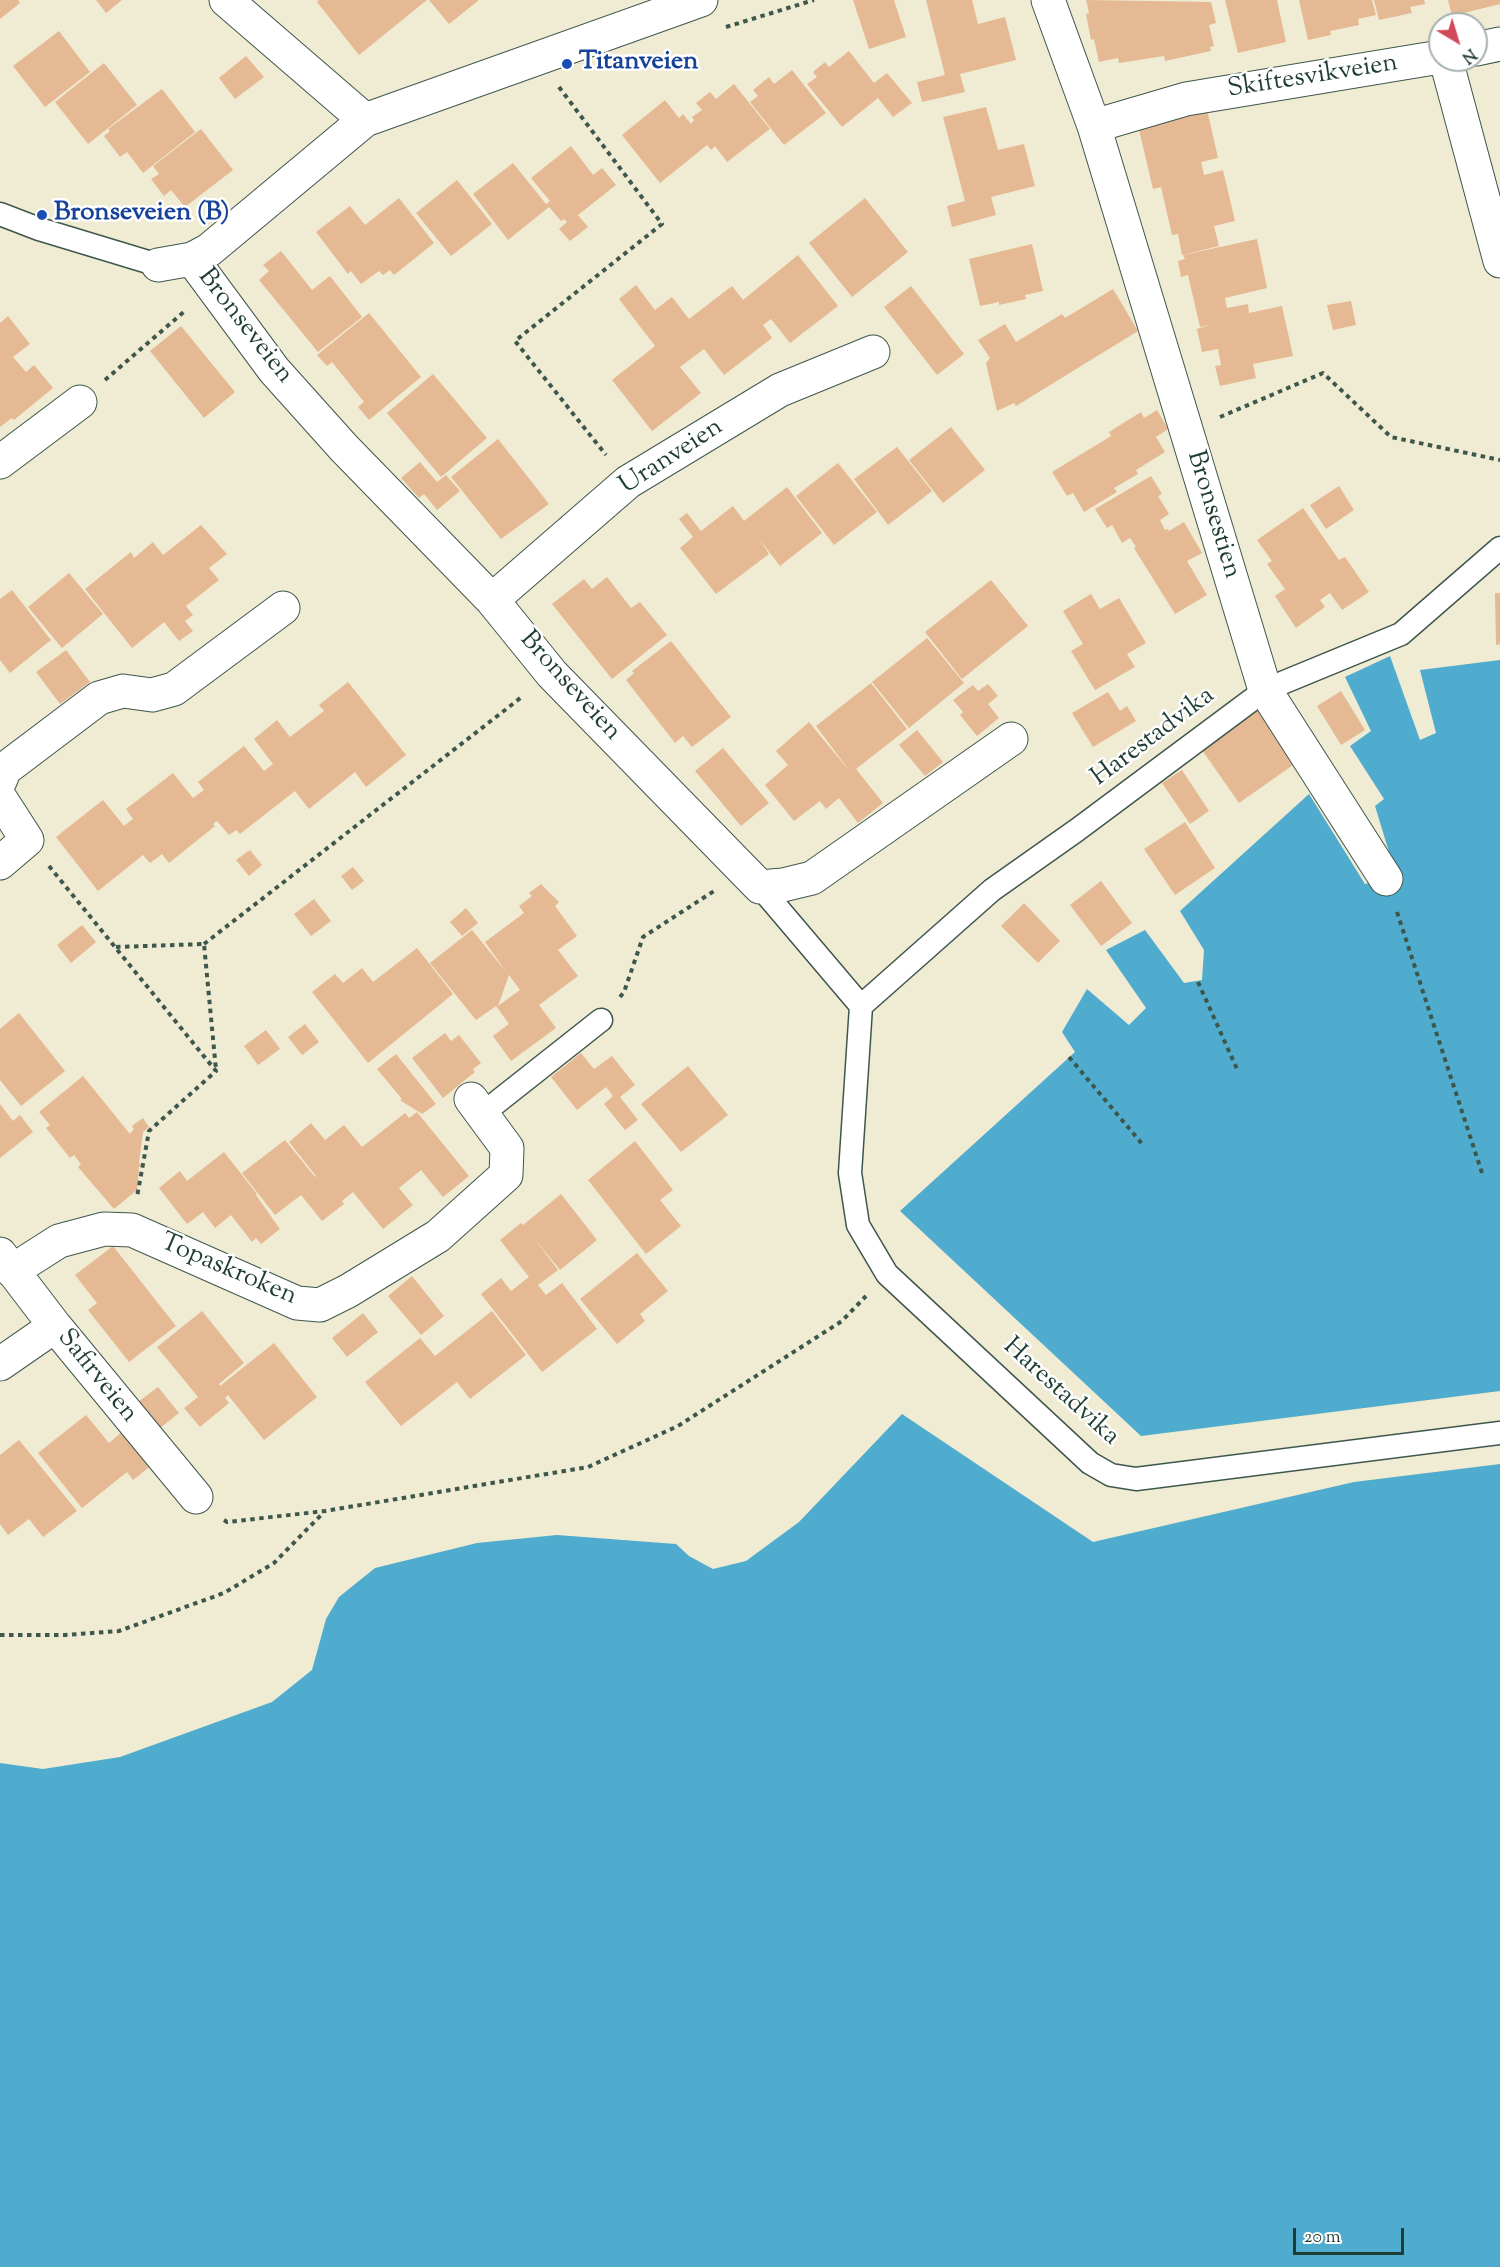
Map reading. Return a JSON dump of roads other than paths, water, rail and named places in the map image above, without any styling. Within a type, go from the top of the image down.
[{"type":"street","points":[[226,0],[365,120]]},
{"type":"street","name":"Bronseveien","points":[[158,265],[192,259],[210,250],[365,120],[701,0]]},
{"type":"street","name":"Bronsestien","points":[[1048,0],[1094,126],[1266,690],[1386,879]]},
{"type":"street","name":"Skiftesvikveien","points":[[1094,126],[1185,99],[1428,59]]},
{"type":"street","points":[[1449,72],[1500,261]]},
{"type":"street","name":"Bronseveien","points":[[192,259],[212,290],[274,370],[344,448],[492,600],[552,674],[752,879]]},
{"type":"street","name":"Uranveien","points":[[492,600],[628,482],[780,390],[873,352]]},
{"type":"street","points":[[0,462],[80,402]]},
{"type":"street","points":[[0,781],[5,769],[99,698],[123,691],[152,695],[174,689],[283,608]]},
{"type":"street","points":[[752,879],[783,885],[812,878],[1011,739]]},
{"type":"street","points":[[0,798],[27,840],[0,862]]},
{"type":"street","name":"Topaskroken","points":[[6,1263],[59,1241],[104,1229],[132,1230],[297,1304],[320,1305],[348,1291],[438,1236],[506,1175],[507,1148],[476,1107]]},
{"type":"street","name":"Safirveien","points":[[6,1263],[196,1497]]},
{"type":"street","points":[[0,1364],[55,1326]]},
{"type":"lane","points":[[0,214],[39,229],[158,265]]},
{"type":"lane","name":"Harestadvika","points":[[1500,548],[1401,634],[1266,690],[992,890],[861,1006],[850,1173],[858,1225],[887,1274],[1090,1463],[1111,1476],[1136,1479],[1500,1433]]},
{"type":"lane","points":[[752,879],[861,1006]]},
{"type":"lane","points":[[476,1107],[601,1020]]},
{"type":"water","points":[[1390,656],[1420,740],[1436,733],[1420,670],[1500,660],[1500,1391],[1141,1436],[900,1211],[1075,1052],[1062,1032],[1087,989],[1129,1025],[1146,1008],[1106,950],[1145,930],[1184,983],[1202,980],[1204,950],[1180,911],[1309,794],[1365,884],[1396,875],[1375,806],[1384,799],[1350,746],[1371,731],[1345,677]]},
{"type":"water","points":[[902,1414],[1093,1542],[1354,1482],[1500,1464],[1500,2267],[0,2267],[0,1763],[43,1769],[120,1757],[272,1702],[312,1670],[326,1619],[339,1597],[375,1568],[477,1543],[557,1535],[676,1544],[689,1556],[713,1569],[746,1561],[799,1522]]},
{"type":"place","name":"Titanveien","points":[[567,64]]},
{"type":"place","name":"Bronseveien (B)","points":[[42,215]]}]
